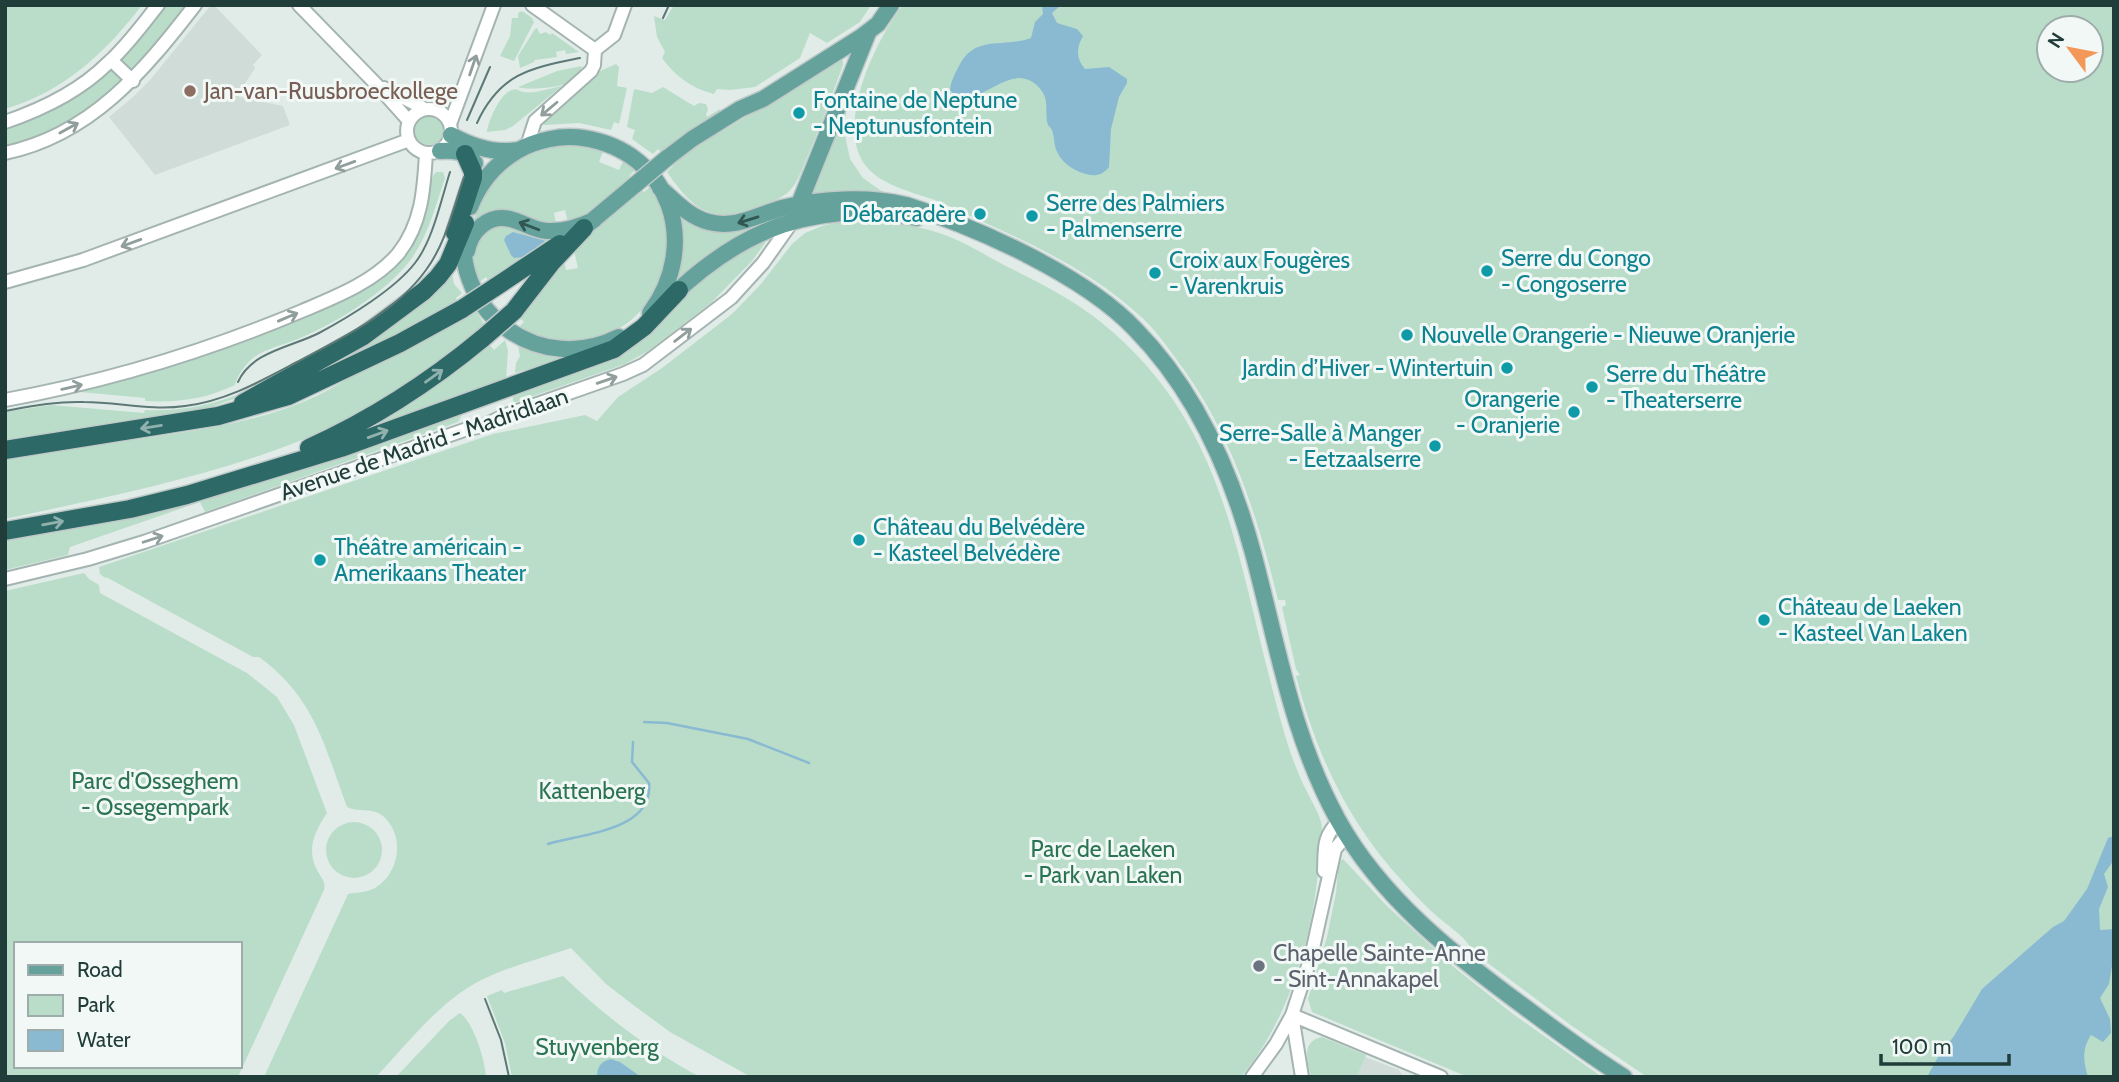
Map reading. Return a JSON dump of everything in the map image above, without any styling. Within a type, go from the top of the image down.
[{"type":"highway","points":[[404,307],[433,275],[451,244],[473,178],[473,172],[464,154]]},
{"type":"highway","points":[[218,416],[355,341],[404,307],[439,277],[453,253],[465,223]]},
{"type":"highway","points":[[5,450],[218,416],[294,393],[400,343],[462,309],[589,224]]},
{"type":"highway","points":[[101,514],[243,473],[346,431],[421,386],[484,338],[514,312],[552,262],[589,224]]},
{"type":"highway","points":[[5,531],[187,495],[292,463],[561,366],[599,355],[621,345],[644,327],[679,290]]},
{"type":"highway","points":[[561,366],[594,347]]},
{"type":"main road","points":[[467,270],[467,252],[471,237],[480,227],[492,220],[508,219],[536,230],[555,231],[589,224],[667,158],[740,109],[763,99],[868,33],[891,5]]},
{"type":"main road","points":[[792,222],[868,33]]},
{"type":"main road","points":[[451,130],[473,144],[499,152],[560,137],[594,139],[632,157],[651,174],[673,219],[676,252],[660,299],[638,324]]},
{"type":"main road","points":[[524,148],[500,163],[484,180],[472,200],[465,223],[464,251],[475,293],[501,325],[515,334],[553,348],[594,347],[617,338],[656,312],[709,263],[741,242],[792,222],[848,212],[881,212],[961,226]]},
{"type":"main road","points":[[433,152],[454,150],[464,154],[472,159],[484,180]]},
{"type":"main road","points":[[660,188],[686,211],[716,223],[740,223],[798,205],[856,200],[895,202],[1004,244],[1050,268],[1116,311],[1148,343],[1188,397],[1213,441],[1235,495],[1254,555],[1276,652],[1299,731],[1320,783],[1343,828],[1380,879],[1441,940],[1513,998],[1624,1077]]},
{"type":"street","points":[[5,122],[53,103],[88,80],[111,60],[158,5]]},
{"type":"street","points":[[5,153],[36,144],[78,124],[100,109],[133,80],[195,5]]},
{"type":"street","points":[[299,5],[409,121]]},
{"type":"street","points":[[425,109],[409,121],[407,134],[417,150],[433,152],[449,141],[494,5]]},
{"type":"street","points":[[531,5],[595,50]]},
{"type":"street","points":[[524,148],[535,121],[591,71],[595,50],[614,35],[625,5]]},
{"type":"street","points":[[111,60],[133,80]]},
{"type":"street","points":[[375,83],[425,109],[440,111],[448,119],[451,130]]},
{"type":"street","points":[[5,282],[83,260],[409,140]]},
{"type":"street","points":[[5,400],[76,387],[201,351],[295,314],[360,283],[393,259],[414,228],[433,152]]},
{"type":"street","name":"Avenue de Madrid - Madridlaan","points":[[5,579],[88,559],[201,523],[467,429],[483,426],[506,415],[629,372],[656,356],[731,298],[763,263],[792,222]]},
{"type":"street","points":[[1252,1077],[1276,1044],[1292,1015],[1313,948],[1323,900],[1326,837],[1329,830],[1343,828]]},
{"type":"street","points":[[1292,1015],[1302,1077]]},
{"type":"street","points":[[1292,1015],[1441,1077]]},
{"type":"shaded area","name":"Jan-van-Ruusbroeckollege","points":[[211,5],[214,5],[262,55],[253,65],[255,68],[239,97],[283,106],[290,125],[155,175],[109,117],[150,80]]},
{"type":"shaded area","points":[[1365,1057],[1399,1070],[1403,1077],[1357,1077]]},
{"type":"green space","points":[[5,5],[142,5],[114,39],[65,81],[26,102],[5,109]]},
{"type":"green space","points":[[164,5],[189,5],[140,66],[132,71],[120,59]]},
{"type":"green space","points":[[674,5],[871,5],[860,22],[827,43],[810,33],[800,58],[755,87],[717,89],[714,94],[684,81],[662,58],[665,52],[657,37],[654,16],[665,20]]},
{"type":"green space","points":[[903,5],[2114,5],[2114,1077],[1647,1077],[1572,1026],[1473,952],[1463,938],[1426,906],[1385,861],[1337,787],[1304,705],[1296,676],[1300,675],[1296,669],[1282,607],[1286,605],[1285,600],[1278,600],[1261,537],[1240,476],[1214,418],[1198,390],[1165,344],[1139,315],[1080,271],[1037,247],[945,205],[888,183],[863,162],[856,145],[854,125],[857,103],[863,81],[882,38]]},
{"type":"green space","points":[[522,11],[534,22],[514,61],[500,56],[510,36],[512,18],[518,18],[518,13]]},
{"type":"green space","points":[[537,28],[540,34],[552,33],[579,52],[556,52],[557,57],[535,60],[520,68],[518,56]]},
{"type":"green space","points":[[840,59],[843,65],[817,132],[797,180],[786,194],[743,212],[717,214],[696,205],[667,172],[672,164],[703,141]]},
{"type":"green space","points":[[616,64],[619,67],[617,86],[627,88],[619,124],[614,122],[611,130],[579,123],[544,125],[544,121],[577,94],[598,72]]},
{"type":"green space","points":[[582,66],[576,76],[566,84],[535,89],[518,87],[557,71]]},
{"type":"green space","points":[[110,69],[123,83],[53,130],[5,148],[5,127]]},
{"type":"green space","points":[[562,86],[513,126],[487,132],[495,108],[508,92],[515,89],[532,92]]},
{"type":"green space","points":[[663,87],[694,106],[699,103],[706,104],[707,117],[720,109],[722,112],[662,153],[658,149],[653,154],[632,139],[635,130],[627,127],[634,89],[652,93]]},
{"type":"green space","points":[[848,97],[844,130],[850,159],[863,178],[887,195],[816,196],[811,193]]},
{"type":"green space","points":[[429,115],[440,119],[444,130],[440,141],[429,145],[418,141],[414,130],[418,119]]},
{"type":"green space","points":[[561,145],[576,145],[603,151],[599,162],[619,170],[623,161],[636,169],[629,176],[631,179],[586,218],[569,227],[565,210],[554,213],[557,229],[528,223],[472,228],[483,197],[503,172],[529,154]]},
{"type":"green space","points":[[436,172],[443,172],[445,178],[433,215],[417,250],[402,270],[367,301],[340,318],[253,358],[242,370],[235,385],[202,397],[168,401],[145,401],[145,398],[80,392],[244,341],[309,314],[374,281],[398,263],[412,244],[423,222],[430,184]]},
{"type":"green space","points":[[651,186],[666,221],[667,259],[656,288],[635,316],[606,335],[572,342],[537,337],[518,328],[524,322],[517,315],[563,256],[566,270],[578,268],[573,246],[641,190],[644,192]]},
{"type":"green space","points":[[680,215],[762,224],[717,249],[677,282],[682,249]]},
{"type":"green space","name":"Parc de Laeken - Park van Laken","points":[[849,220],[920,228],[951,237],[1070,300],[1102,323],[1141,360],[1173,399],[1197,441],[1232,530],[1286,740],[1322,826],[1316,890],[1305,947],[1286,1003],[1258,1054],[1241,1077],[751,1077],[670,1032],[606,984],[571,948],[497,973],[460,993],[422,1027],[376,1077],[264,1077],[348,894],[375,888],[390,874],[397,854],[395,834],[379,813],[347,807],[315,724],[293,689],[278,673],[259,657],[253,657],[105,578],[100,574],[99,567],[493,434],[585,415],[597,421],[618,397],[662,368],[732,314],[761,284],[792,244],[805,233]]},
{"type":"green space","points":[[493,223],[559,235],[491,284],[486,277],[479,282],[472,264],[472,246]]},
{"type":"green space","points":[[764,240],[765,243],[752,261],[711,303],[648,351],[625,364],[513,403],[513,394],[463,413],[458,422],[205,512],[200,502],[70,547],[68,555],[5,570],[5,538],[63,528],[562,371],[685,294],[725,261]]},
{"type":"green space","points":[[451,267],[454,284],[462,293],[456,298],[457,301],[291,387]]},
{"type":"green space","points":[[476,311],[486,327],[430,373],[363,413],[315,435],[214,470],[5,519],[5,456],[195,430],[278,411],[330,389],[465,313],[468,316]]},
{"type":"green space","points":[[505,340],[508,350],[506,380],[350,438],[487,342],[494,350]]},
{"type":"green space","points":[[518,347],[560,358],[560,362],[526,373],[524,370],[515,373],[520,356]]},
{"type":"green space","points":[[243,393],[244,395],[198,412],[5,442],[5,412],[51,405],[144,413],[145,410],[195,407]]},
{"type":"green space","name":"Parc d'Osseghem - Ossegempark","points":[[84,573],[99,585],[100,593],[247,673],[277,697],[294,725],[327,813],[312,847],[314,862],[324,882],[324,890],[238,1077],[5,1077],[5,591]]},
{"type":"green space","points":[[348,822],[360,822],[370,826],[378,834],[382,850],[378,866],[370,874],[360,878],[348,878],[338,874],[330,866],[326,856],[326,844],[330,834],[338,826]]},
{"type":"green space","points":[[1343,859],[1387,906],[1455,968],[1513,1014],[1602,1077],[1468,1077],[1312,1012],[1308,999],[1327,937],[1339,862]]},
{"type":"green space","name":"Stuyvenberg","points":[[563,976],[628,1031],[700,1077],[512,1077],[505,1043],[487,996]]},
{"type":"green space","points":[[460,1013],[470,1025],[478,1042],[486,1077],[396,1077],[449,1021]]},
{"type":"green space","points":[[1322,1037],[1366,1055],[1357,1077],[1311,1077],[1308,1047],[1315,1039]]},
{"type":"water","points":[[1042,5],[1061,5],[1052,13],[1057,23],[1077,29],[1083,36],[1078,53],[1085,69],[1109,67],[1127,79],[1119,97],[1111,129],[1109,167],[1099,175],[1089,175],[1076,170],[1059,156],[1052,130],[1047,123],[1045,97],[1029,80],[1018,78],[1005,81],[970,97],[960,97],[950,90],[960,64],[974,49],[1031,38],[1035,22],[1043,14]]},
{"type":"water","points":[[513,232],[545,241],[525,257],[514,258],[504,240]]},
{"type":"water","points":[[2114,836],[2114,860],[2104,874],[2108,887],[2099,909],[2100,930],[2114,929],[2114,965],[2109,984],[2100,998],[2110,1019],[2111,1033],[2103,1042],[2091,1035],[2088,1040],[2084,1055],[2088,1077],[1927,1077],[1982,989],[2053,927],[2064,921],[2087,889],[2108,838]]},
{"type":"water","points":[[611,1059],[641,1077],[597,1077],[600,1065]]},
{"type":"waterway","points":[[644,722],[667,723],[748,739],[809,763]]},
{"type":"waterway","points":[[548,844],[612,828],[628,821],[640,811],[647,799],[649,783],[632,762],[633,742]]},
{"type":"tram line","points":[[663,18],[669,5]]},
{"type":"tram line","points":[[477,123],[486,106],[507,83],[546,65],[580,58]]},
{"type":"tram line","points":[[467,120],[490,67]]},
{"type":"tram line","points":[[238,382],[253,363],[274,351],[319,333],[371,302],[396,283],[415,263],[427,243],[450,172]]},
{"type":"tram line","points":[[5,411],[74,402],[185,406],[215,400],[270,376],[367,323],[414,285],[439,248],[464,177]]},
{"type":"tram line","points":[[485,999],[501,1040],[509,1077]]},
{"type":"place","name":"Jan-van-Ruusbroeckollege","points":[[190,91]]},
{"type":"place","name":"Fontaine de Neptune - Neptunusfontein","points":[[799,113]]},
{"type":"place","name":"Débarcadère","points":[[980,214]]},
{"type":"place","name":"Serre des Palmiers - Palmenserre","points":[[1032,216]]},
{"type":"place","name":"Serre du Congo - Congoserre","points":[[1487,271]]},
{"type":"place","name":"Croix aux Fougères - Varenkruis","points":[[1155,273]]},
{"type":"place","name":"Nouvelle Orangerie - Nieuwe Oranjerie","points":[[1407,335]]},
{"type":"place","name":"Jardin d’Hiver - Wintertuin","points":[[1507,368]]},
{"type":"place","name":"Serre du Théâtre - Theaterserre","points":[[1592,387]]},
{"type":"place","name":"Orangerie - Oranjerie","points":[[1574,412]]},
{"type":"place","name":"Serre-Salle à Manger - Eetzaalserre","points":[[1435,446]]},
{"type":"place","name":"Château du Belvédère - Kasteel Belvédère","points":[[859,540]]},
{"type":"place","name":"Théâtre américain - Amerikaans Theater","points":[[320,560]]},
{"type":"place","name":"Château de Laeken - Kasteel Van Laken","points":[[1764,620]]},
{"type":"place","name":"Chapelle Sainte-Anne - Sint-Annakapel","points":[[1259,966]]},
{"type":"park label","name":"Kattenberg","points":[[592,791]]}]
